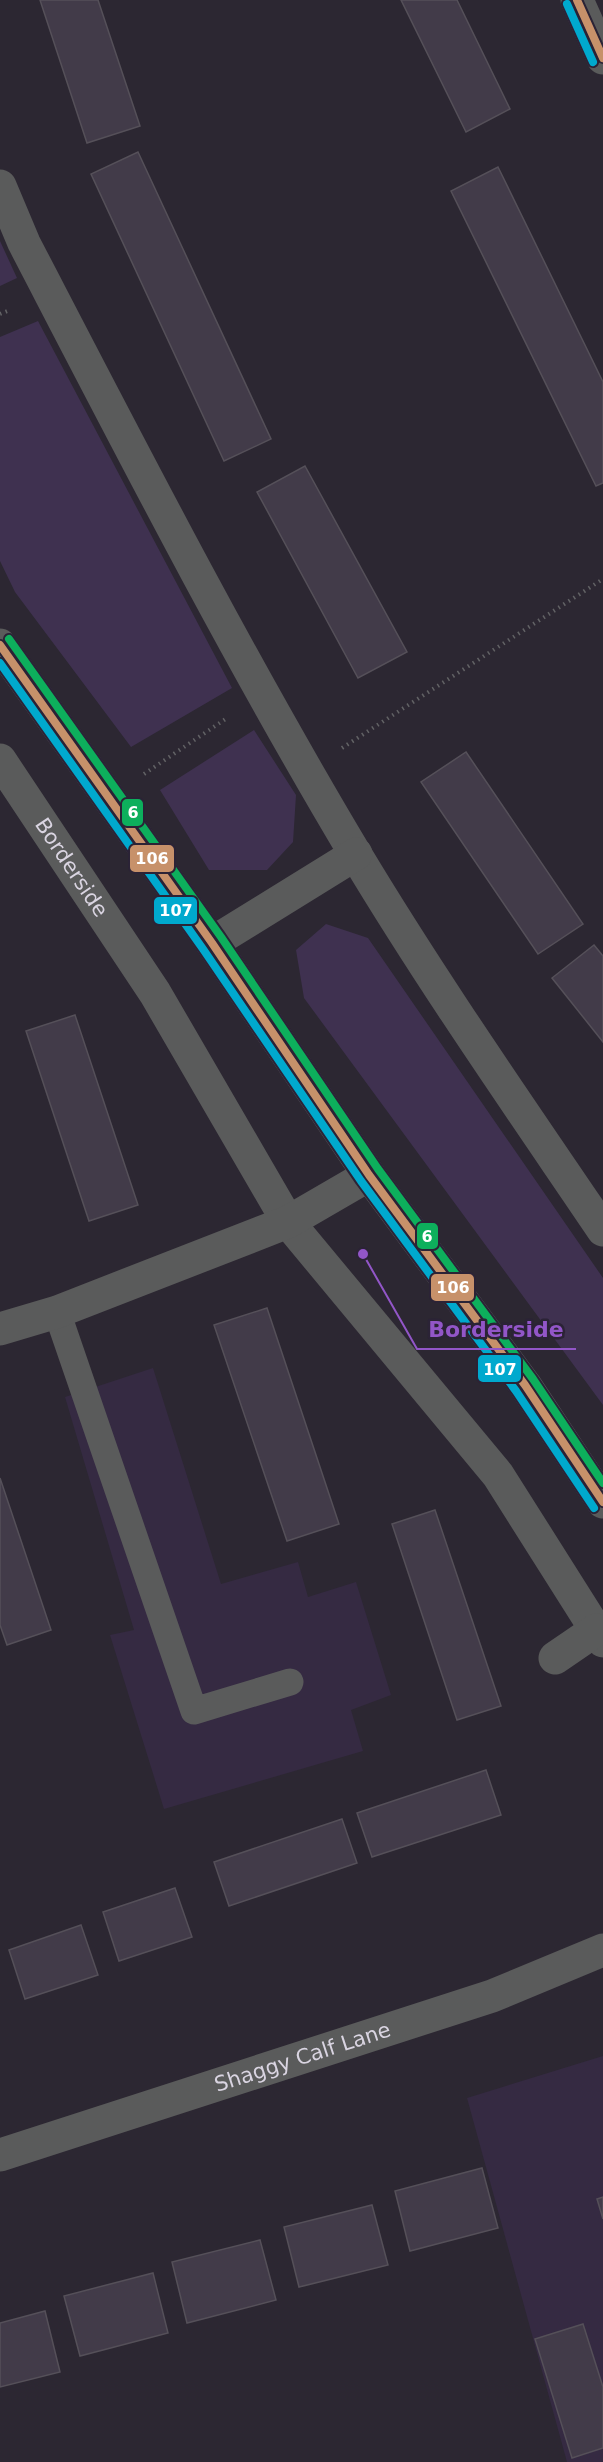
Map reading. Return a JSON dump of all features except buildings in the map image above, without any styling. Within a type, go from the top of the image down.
[{"type":"street","points":[[577,0],[603,58]]},
{"type":"street","points":[[0,186],[24,243],[263,694],[356,854],[431,976],[603,1230]]},
{"type":"street","points":[[0,645],[212,943],[369,1175],[525,1385],[603,1503]]},
{"type":"street","name":"Borderside","points":[[0,760],[155,993],[288,1222],[498,1475],[599,1635]]},
{"type":"street","points":[[212,943],[356,854]]},
{"type":"street","points":[[0,1329],[57,1312],[288,1222],[369,1175]]},
{"type":"street","points":[[555,1658],[599,1635]]},
{"type":"street","name":"Shaggy Calf Lane","points":[[0,2155],[492,1996],[603,1950]]},
{"type":"lane","points":[[57,1312],[194,1711],[290,1682]]},
{"type":"path","points":[[308,770],[603,579]]},
{"type":"path","points":[[109,798],[263,694]]},
{"type":"shaded area","points":[[0,241],[17,278],[0,286]]},
{"type":"shaded area","points":[[38,321],[232,688],[131,747],[15,592],[0,561],[0,337]]},
{"type":"shaded area","points":[[254,730],[296,795],[293,842],[267,870],[209,870],[160,790]]},
{"type":"shaded area","points":[[326,924],[368,938],[603,1278],[603,1405],[304,998],[296,950]]},
{"type":"shaded area","points":[[153,1368],[221,1584],[298,1562],[308,1597],[356,1582],[391,1695],[351,1710],[363,1751],[164,1809],[110,1635],[134,1630],[65,1397]]},
{"type":"shaded area","points":[[603,2056],[603,2462],[567,2462],[467,2098]]},
{"type":"transit line","name":"106","points":[[577,0],[603,58]]},
{"type":"transit line","name":"107","points":[[567,4],[593,62]]},
{"type":"transit line","name":"6","points":[[9,639],[221,937],[378,1169],[533,1379],[603,1483]]},
{"type":"transit line","name":"106","points":[[0,645],[212,943],[369,1175],[525,1385],[603,1502]]},
{"type":"transit line","name":"107","points":[[0,663],[203,949],[361,1181],[516,1391],[594,1508]]},
{"type":"place","name":"Borderside","points":[[363,1254]]}]
